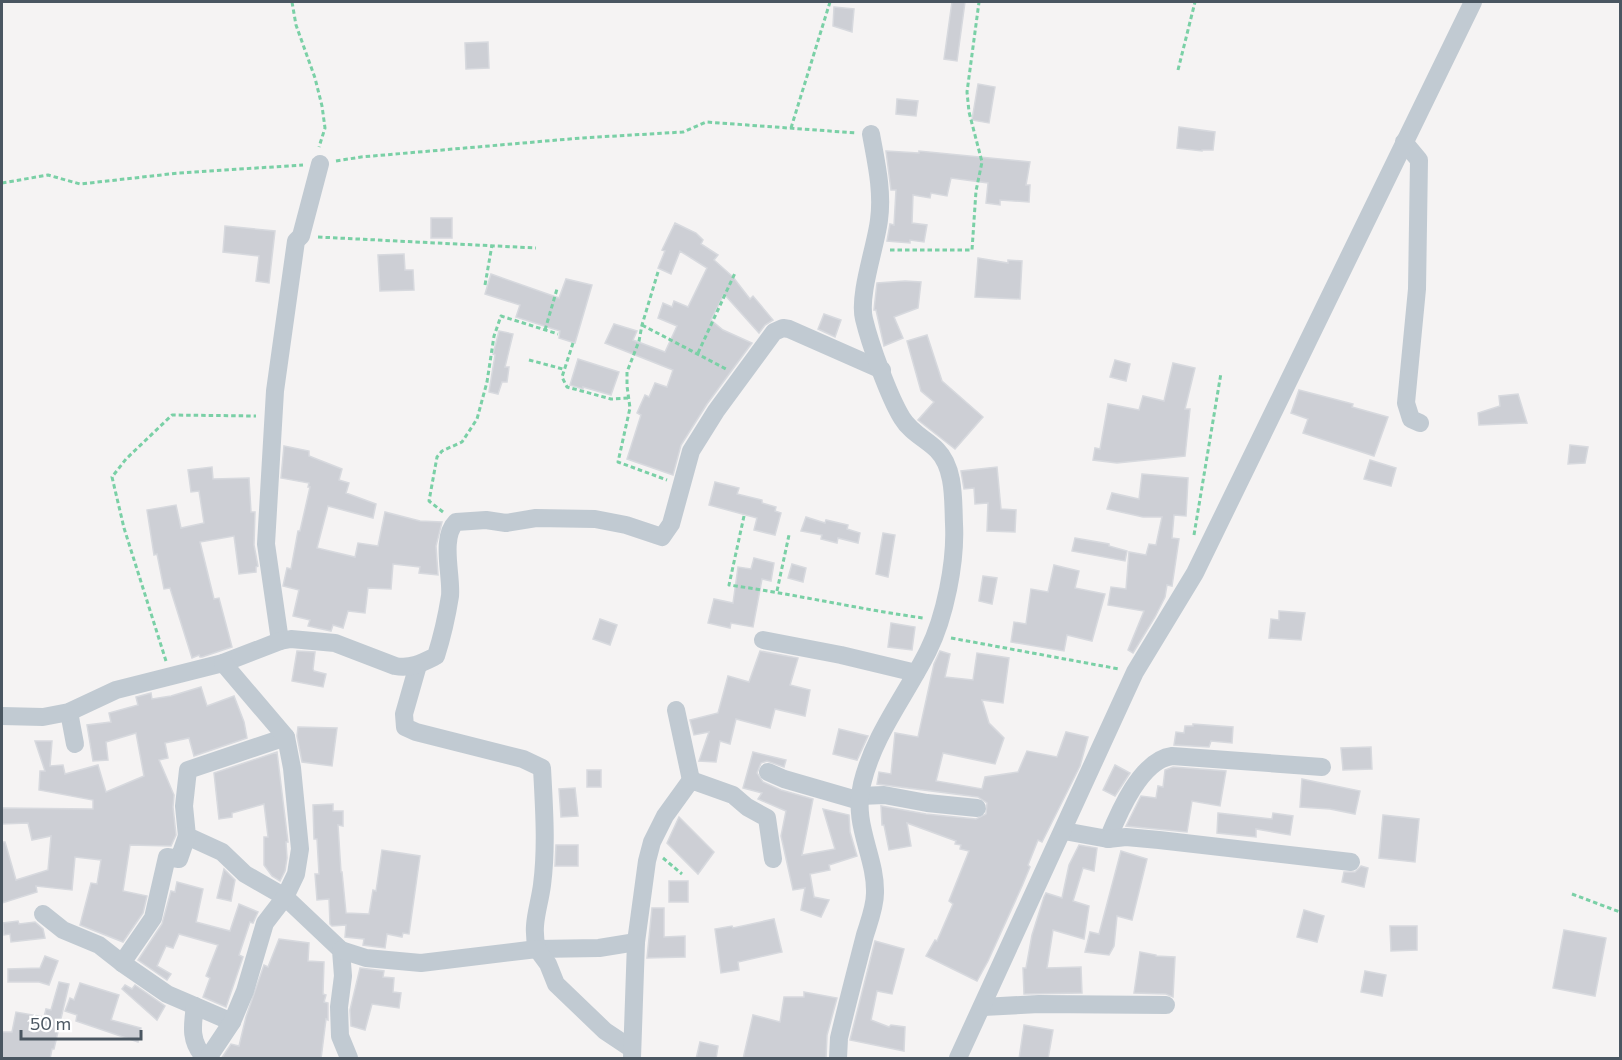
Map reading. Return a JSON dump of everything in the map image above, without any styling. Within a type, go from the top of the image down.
[{"type":"street","points":[[958,1059],[1135,672],[1194,573],[1473,2]]},
{"type":"street","points":[[838,1059],[839,1038],[875,894],[872,866],[862,834],[861,787],[881,731],[916,673],[936,628],[953,555],[954,525],[950,478],[945,461],[940,453],[910,429],[903,420],[863,318],[864,295],[881,204],[871,134]]},
{"type":"street","points":[[1404,142],[1419,160],[1417,289],[1406,403],[1411,419],[1420,423]]},
{"type":"street","points":[[280,641],[266,544],[273,416],[284,322],[294,271],[296,241],[301,236],[320,164]]},
{"type":"street","points":[[2,716],[44,717],[69,712],[116,690],[223,663],[291,639],[335,643],[404,668],[418,665],[436,656],[440,643],[450,594],[449,534],[456,522],[486,519],[506,523],[537,518],[596,519],[626,525],[662,537],[671,524],[691,451],[716,411],[774,332],[783,328],[789,329],[882,370]]},
{"type":"street","points":[[763,640],[916,673]]},
{"type":"street","points":[[195,1006],[193,1038],[198,1052],[206,1059],[232,1022],[245,991],[265,923],[285,897],[296,874],[300,849],[292,768],[286,737],[223,663]]},
{"type":"street","points":[[418,665],[404,714],[405,727],[416,732],[523,759],[542,768],[544,837],[542,885],[534,918],[537,949],[548,964],[556,984],[632,1054]]},
{"type":"street","points":[[632,1054],[636,942],[647,861],[665,816],[691,780],[676,710]]},
{"type":"street","points":[[69,712],[75,744]]},
{"type":"street","points":[[122,963],[153,918],[167,857],[179,859],[187,836],[184,806],[188,770],[286,737]]},
{"type":"street","points":[[1108,838],[1135,784],[1161,757],[1322,767]]},
{"type":"street","points":[[768,772],[860,799],[884,795],[927,803],[977,808]]},
{"type":"street","points":[[691,780],[733,795],[747,807],[767,818],[773,859]]},
{"type":"street","points":[[1064,831],[1108,838],[1159,840],[1351,862]]},
{"type":"street","points":[[187,836],[222,852],[245,874],[285,897],[341,950],[366,958],[422,963],[537,949],[599,948],[636,942]]},
{"type":"street","points":[[43,914],[51,918],[63,930],[99,945],[167,994],[232,1022]]},
{"type":"street","points":[[341,950],[343,976],[339,1007],[340,1036],[349,1059]]},
{"type":"street","points":[[983,1007],[1039,1004],[1166,1005]]},
{"type":"path","points":[[291,2],[322,106],[325,128],[319,148],[320,164]]},
{"type":"path","points":[[791,128],[830,2]]},
{"type":"path","points":[[874,250],[972,250],[976,191],[982,162],[966,92],[979,2]]},
{"type":"path","points":[[1178,69],[1195,2]]},
{"type":"path","points":[[2,183],[48,175],[80,184],[179,172],[320,164],[384,155],[581,138],[683,132],[706,122],[871,134]]},
{"type":"path","points":[[301,236],[536,248]]},
{"type":"path","points":[[485,285],[492,245]]},
{"type":"path","points":[[658,272],[639,341],[627,372],[629,419],[618,462],[682,486]]},
{"type":"path","points":[[698,354],[735,273]]},
{"type":"path","points":[[545,330],[557,289]]},
{"type":"path","points":[[456,522],[429,501],[437,457],[442,451],[462,442],[477,419],[487,382],[494,336],[501,316],[558,334]]},
{"type":"path","points":[[642,325],[741,377]]},
{"type":"path","points":[[573,343],[563,369],[562,377],[567,387],[611,399],[628,398]]},
{"type":"path","points":[[530,360],[563,369]]},
{"type":"path","points":[[1194,538],[1194,526],[1221,373]]},
{"type":"path","points":[[172,677],[124,528],[112,477],[126,459],[172,415],[273,416]]},
{"type":"path","points":[[744,516],[729,585],[777,591],[878,612],[936,628],[1135,672]]},
{"type":"path","points":[[777,591],[789,535]]},
{"type":"path","points":[[651,847],[682,874]]},
{"type":"path","points":[[1572,894],[1620,912]]},
{"type":"building","points":[[952,2],[965,2],[957,61],[944,59]]},
{"type":"building","points":[[834,7],[854,9],[852,32],[833,26]]},
{"type":"building","points":[[488,42],[489,68],[466,69],[465,43]]},
{"type":"building","points":[[978,84],[995,87],[989,123],[972,120]]},
{"type":"building","points":[[897,99],[918,101],[916,116],[896,114]]},
{"type":"building","points":[[1179,127],[1215,132],[1213,150],[1177,148]]},
{"type":"building","points":[[886,151],[919,153],[919,151],[1030,162],[1026,185],[1030,185],[1029,202],[1000,200],[1000,205],[986,203],[988,183],[951,178],[947,196],[931,193],[930,198],[913,195],[912,223],[927,225],[924,242],[887,241],[890,224],[894,225],[896,190],[891,190]]},
{"type":"building","points":[[431,218],[452,218],[452,238],[431,238]]},
{"type":"building","points":[[675,223],[696,233],[703,240],[701,244],[718,255],[714,260],[733,277],[750,299],[753,296],[773,320],[759,333],[724,294],[711,320],[723,330],[752,343],[707,404],[681,445],[673,475],[627,459],[641,415],[637,413],[645,395],[649,397],[655,383],[667,387],[673,370],[605,343],[614,324],[637,331],[633,340],[665,352],[677,326],[658,318],[663,303],[672,307],[674,301],[688,307],[707,268],[680,251],[671,274],[658,268],[665,251],[662,250]]},
{"type":"building","points":[[225,226],[275,231],[269,283],[256,281],[259,256],[223,252]]},
{"type":"building","points":[[404,254],[405,270],[413,270],[414,290],[380,291],[378,255]]},
{"type":"building","points":[[978,258],[1008,263],[1008,260],[1022,261],[1020,299],[975,297]]},
{"type":"building","points":[[491,274],[559,298],[566,279],[592,285],[575,343],[559,338],[560,331],[516,317],[520,305],[485,294]]},
{"type":"building","points":[[921,282],[918,308],[894,317],[903,338],[884,346],[876,310],[874,310],[877,283]]},
{"type":"building","points":[[824,314],[841,320],[835,337],[818,329]]},
{"type":"building","points":[[499,331],[513,334],[505,367],[509,367],[507,382],[502,382],[498,394],[489,392],[495,355],[493,354]]},
{"type":"building","points":[[927,335],[942,381],[983,417],[955,449],[918,420],[934,402],[921,391],[907,341]]},
{"type":"building","points":[[578,359],[619,372],[611,395],[570,385]]},
{"type":"building","points":[[1115,360],[1130,364],[1126,381],[1110,377]]},
{"type":"building","points":[[1173,363],[1195,368],[1185,409],[1190,409],[1185,456],[1117,463],[1093,460],[1095,448],[1100,449],[1108,404],[1139,410],[1143,396],[1164,401]]},
{"type":"building","points":[[1299,390],[1353,404],[1352,407],[1388,417],[1374,456],[1303,433],[1308,419],[1291,413]]},
{"type":"building","points":[[1518,394],[1527,423],[1479,425],[1478,413],[1500,406],[1499,396]]},
{"type":"building","points":[[1570,445],[1588,447],[1585,463],[1568,464]]},
{"type":"building","points":[[284,446],[309,451],[309,456],[342,469],[339,480],[349,483],[346,493],[376,504],[373,518],[328,506],[317,548],[355,557],[358,543],[378,546],[385,512],[420,521],[442,522],[436,546],[438,575],[419,573],[420,567],[393,564],[391,589],[368,588],[365,613],[348,611],[343,628],[333,625],[331,631],[308,626],[310,620],[293,616],[299,590],[283,586],[287,568],[291,569],[310,487],[308,487],[309,483],[281,478]]},
{"type":"building","points":[[1370,460],[1396,468],[1391,486],[1364,479]]},
{"type":"building","points":[[212,467],[213,479],[249,478],[251,512],[255,512],[254,545],[258,566],[256,572],[239,574],[234,536],[200,542],[214,599],[219,598],[232,647],[192,658],[170,588],[164,589],[157,554],[154,555],[147,510],[176,505],[181,528],[204,523],[199,491],[191,492],[188,470]]},
{"type":"building","points":[[997,467],[1001,509],[1016,510],[1015,532],[987,531],[988,503],[975,504],[974,488],[964,489],[961,471]]},
{"type":"building","points":[[1142,474],[1188,478],[1187,498],[1186,516],[1174,515],[1172,538],[1179,539],[1172,586],[1167,585],[1165,597],[1155,617],[1133,653],[1128,650],[1144,611],[1108,605],[1111,587],[1126,589],[1129,552],[1146,555],[1149,544],[1156,545],[1162,517],[1143,517],[1107,509],[1112,493],[1139,499]]},
{"type":"building","points":[[715,482],[739,488],[737,494],[762,500],[762,503],[776,507],[775,511],[781,513],[775,535],[754,530],[757,518],[709,505]]},
{"type":"building","points":[[806,517],[825,523],[826,520],[848,525],[847,529],[860,533],[858,543],[838,538],[837,543],[821,539],[822,535],[801,531]]},
{"type":"building","points":[[883,533],[895,535],[888,577],[876,574]]},
{"type":"building","points":[[1075,538],[1109,544],[1109,546],[1127,551],[1125,561],[1072,551]]},
{"type":"building","points":[[754,558],[774,563],[771,581],[762,579],[753,627],[731,623],[730,628],[708,623],[714,599],[733,603],[738,567],[751,569]]},
{"type":"building","points":[[792,564],[806,568],[803,582],[788,578]]},
{"type":"building","points":[[1054,565],[1079,571],[1075,588],[1105,594],[1092,641],[1067,635],[1064,651],[1011,642],[1014,622],[1026,624],[1031,589],[1048,592]]},
{"type":"building","points":[[983,576],[997,578],[992,604],[979,601]]},
{"type":"building","points":[[1279,611],[1305,613],[1301,640],[1269,638],[1271,619],[1279,620]]},
{"type":"building","points":[[600,619],[617,625],[610,645],[593,639]]},
{"type":"building","points":[[891,623],[915,627],[912,650],[888,647]]},
{"type":"building","points":[[297,651],[315,652],[314,671],[326,674],[323,687],[292,681]]},
{"type":"building","points":[[760,651],[798,658],[790,685],[810,690],[805,716],[775,709],[770,728],[736,719],[730,744],[720,741],[716,762],[699,761],[709,732],[694,735],[690,720],[718,713],[728,676],[749,682]]},
{"type":"building","points":[[940,651],[950,654],[945,677],[973,680],[977,653],[1009,658],[1003,703],[982,700],[989,723],[1004,738],[995,764],[943,753],[936,781],[982,789],[985,777],[1018,772],[1027,751],[1057,757],[1066,732],[1088,737],[1080,766],[1042,842],[1038,840],[1022,886],[977,981],[926,956],[935,940],[937,941],[953,904],[949,901],[969,851],[960,849],[961,845],[955,844],[956,841],[907,823],[911,846],[889,850],[884,825],[882,825],[881,806],[926,814],[976,819],[986,814],[987,803],[978,797],[877,784],[879,772],[891,774],[895,733],[918,737],[934,664]]},
{"type":"building","points":[[201,687],[207,706],[234,696],[244,722],[247,738],[194,756],[189,738],[165,743],[168,758],[159,760],[174,795],[176,835],[171,846],[130,845],[123,891],[147,896],[143,913],[123,942],[80,925],[91,883],[97,884],[101,860],[75,857],[72,890],[36,886],[37,892],[2,903],[2,842],[5,842],[16,880],[48,870],[51,836],[32,840],[28,823],[2,824],[2,808],[93,809],[93,800],[39,790],[40,771],[45,771],[35,741],[52,741],[50,766],[63,765],[65,774],[98,765],[106,792],[144,776],[136,733],[106,742],[108,760],[93,761],[87,725],[111,722],[109,713],[138,705],[136,697],[151,693],[152,699]]},
{"type":"building","points":[[1193,724],[1233,727],[1232,743],[1211,741],[1209,747],[1174,745],[1176,732],[1184,733],[1185,726],[1193,726]]},
{"type":"building","points":[[298,727],[337,728],[332,766],[302,762],[297,736]]},
{"type":"building","points":[[839,729],[868,736],[857,760],[833,754]]},
{"type":"building","points":[[1371,747],[1372,769],[1343,770],[1341,748]]},
{"type":"building","points":[[277,752],[288,842],[286,842],[285,871],[280,881],[272,876],[264,865],[264,837],[268,837],[264,804],[232,813],[232,817],[219,819],[214,773]]},
{"type":"building","points":[[753,752],[786,760],[784,767],[767,761],[761,763],[757,773],[763,782],[813,799],[802,855],[835,849],[823,809],[849,815],[850,832],[857,856],[829,865],[830,870],[810,874],[814,897],[829,900],[821,917],[801,910],[805,888],[793,890],[781,836],[786,811],[758,799],[762,793],[743,788]]},
{"type":"building","points":[[1115,765],[1130,773],[1115,796],[1103,790]]},
{"type":"building","points":[[1173,767],[1226,771],[1220,806],[1192,801],[1187,832],[1126,826],[1141,796],[1156,798],[1158,786],[1163,787],[1165,770]]},
{"type":"building","points":[[587,770],[601,770],[601,787],[587,787]]},
{"type":"building","points":[[1302,779],[1360,791],[1355,814],[1330,809],[1300,807]]},
{"type":"building","points":[[575,788],[578,816],[561,817],[559,789]]},
{"type":"building","points":[[333,804],[333,811],[343,811],[343,826],[338,825],[346,913],[369,914],[373,890],[376,891],[382,850],[420,856],[409,934],[403,933],[402,937],[387,934],[385,948],[363,945],[364,939],[345,937],[346,925],[332,926],[330,924],[329,899],[317,900],[315,874],[319,874],[317,839],[314,839],[313,805]]},
{"type":"building","points":[[1218,813],[1272,819],[1273,813],[1293,816],[1290,835],[1256,829],[1256,837],[1217,833]]},
{"type":"building","points":[[1383,815],[1419,819],[1415,862],[1379,858]]},
{"type":"building","points":[[679,817],[714,852],[698,874],[667,843]]},
{"type":"building","points":[[556,845],[578,845],[578,866],[555,866]]},
{"type":"building","points":[[1079,845],[1097,848],[1094,871],[1083,868],[1073,901],[1089,906],[1084,939],[1053,930],[1047,968],[1081,967],[1082,993],[1024,994],[1023,968],[1026,968],[1032,935],[1044,897],[1046,893],[1062,898],[1069,865]]},
{"type":"building","points":[[1121,851],[1147,859],[1132,920],[1117,916],[1114,946],[1109,955],[1085,952],[1090,932],[1099,934]]},
{"type":"building","points":[[1361,866],[1368,868],[1364,887],[1342,882],[1344,872],[1355,872]]},
{"type":"building","points":[[224,869],[235,880],[231,901],[217,898]]},
{"type":"building","points":[[669,881],[688,881],[688,902],[669,902]]},
{"type":"building","points":[[177,882],[203,889],[196,922],[230,931],[239,904],[258,912],[253,923],[250,922],[239,955],[243,957],[226,1007],[203,997],[210,978],[206,976],[218,945],[179,934],[173,948],[166,946],[157,966],[171,974],[167,980],[138,960],[162,924],[171,891],[175,892]]},
{"type":"building","points":[[652,908],[664,908],[664,937],[685,936],[685,957],[647,958]]},
{"type":"building","points":[[1304,910],[1324,916],[1317,942],[1297,937]]},
{"type":"building","points":[[774,919],[782,952],[738,962],[739,970],[721,973],[715,929],[732,926],[733,928]]},
{"type":"building","points":[[18,921],[19,924],[35,922],[43,929],[45,938],[11,942],[10,934],[4,935],[3,923]]},
{"type":"building","points":[[1390,926],[1417,926],[1417,950],[1391,951]]},
{"type":"building","points":[[1564,930],[1606,938],[1595,996],[1553,988]]},
{"type":"building","points":[[279,939],[309,943],[308,961],[324,962],[323,994],[326,995],[324,1002],[328,1003],[328,1020],[326,1019],[321,1059],[221,1059],[231,1044],[239,1046],[246,1017],[264,965],[268,967]]},
{"type":"building","points":[[875,941],[904,949],[892,994],[877,991],[871,1020],[889,1027],[891,1025],[905,1027],[904,1051],[850,1040]]},
{"type":"building","points":[[1140,952],[1175,957],[1173,997],[1166,994],[1134,993]]},
{"type":"building","points":[[45,956],[58,961],[49,985],[39,982],[8,982],[8,969],[40,968]]},
{"type":"building","points":[[360,968],[384,971],[383,977],[394,978],[393,992],[401,993],[399,1008],[372,1004],[365,1030],[351,1026],[350,1010]]},
{"type":"building","points":[[1365,971],[1386,975],[1382,996],[1361,992]]},
{"type":"building","points":[[59,982],[69,984],[50,1059],[2,1059],[2,1032],[12,1032],[16,1012],[44,1017],[46,1009],[51,1010]]},
{"type":"building","points":[[80,983],[119,995],[111,1020],[141,1028],[138,1042],[76,1021],[77,1015],[65,1011],[70,998],[74,1000]]},
{"type":"building","points":[[125,985],[132,989],[135,985],[165,1006],[157,1020],[122,989]]},
{"type":"building","points":[[804,992],[837,998],[827,1035],[826,1059],[743,1059],[753,1015],[780,1022],[784,997],[804,997]]},
{"type":"building","points":[[1024,1025],[1053,1030],[1048,1059],[1019,1059]]},
{"type":"building","points":[[700,1042],[718,1046],[716,1059],[696,1059]]}]
